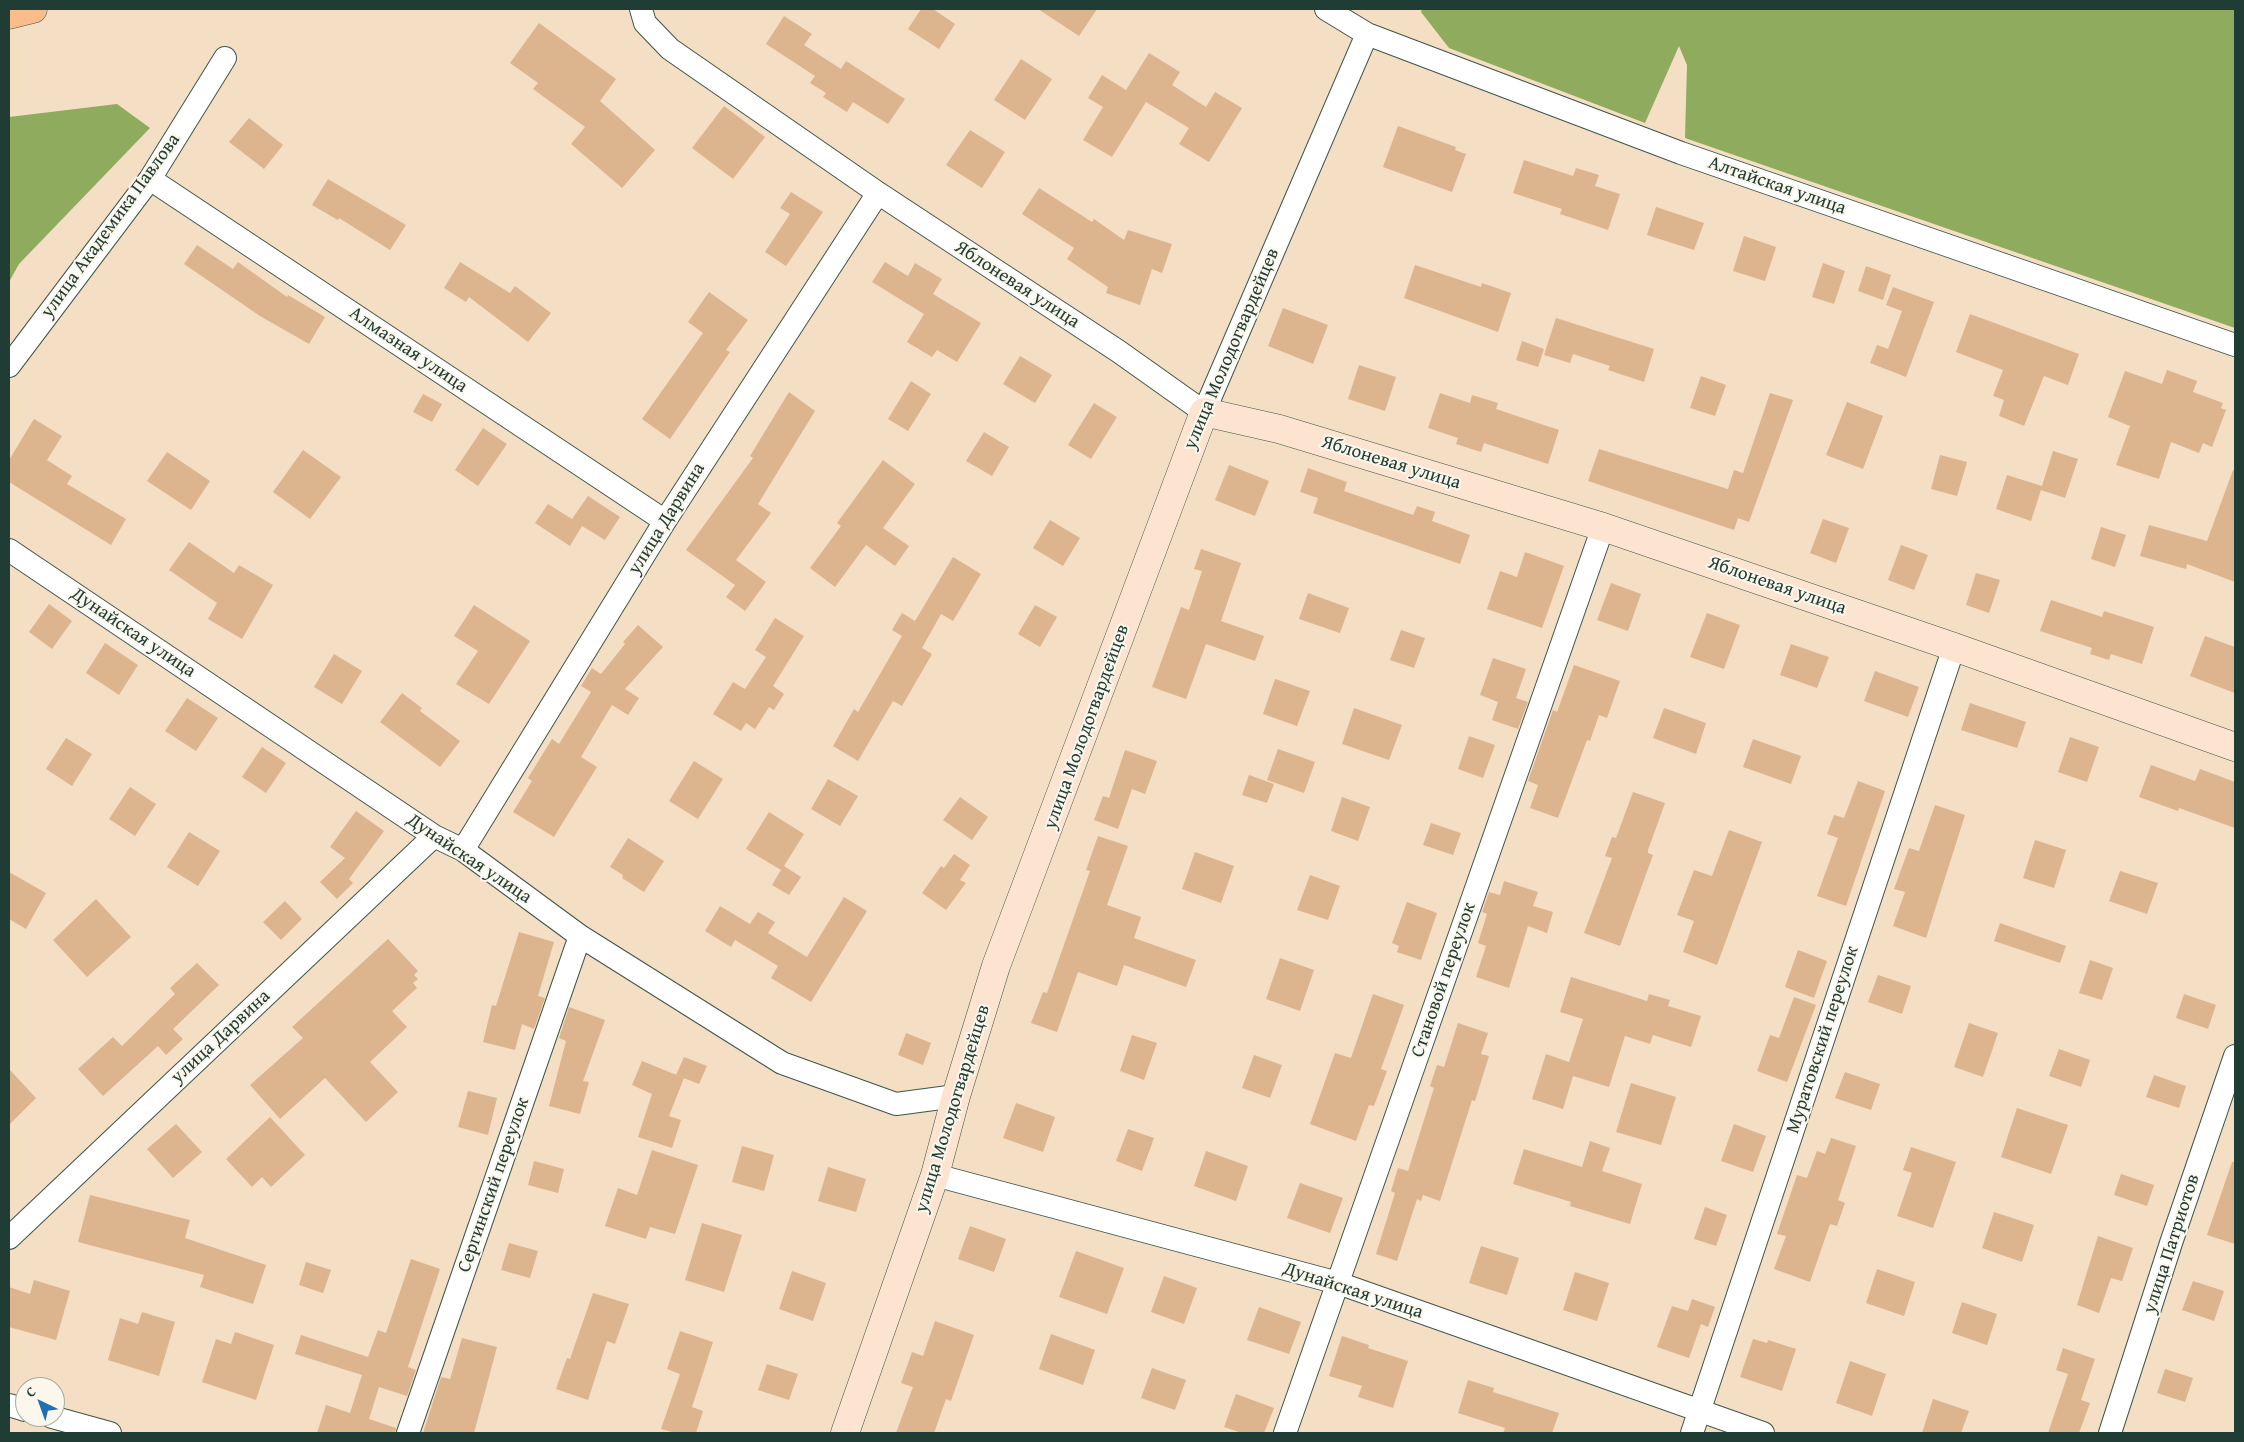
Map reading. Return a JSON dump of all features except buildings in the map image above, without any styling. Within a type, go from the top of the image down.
[{"type":"main road","points":[[9,15],[33,9]]},
{"type":"street","name":"Яблоневая улица","points":[[641,9],[645,23],[670,48],[878,193],[1118,351],[1204,412],[1279,429],[1603,527],[1954,647],[2235,747]]},
{"type":"street","name":"Алтайская улица","points":[[1326,9],[1367,34],[1681,153],[2235,345]]},
{"type":"street","name":"улица Молодогвардейцев","points":[[845,1433],[935,1176],[956,1096],[996,966],[1204,412],[1367,34]]},
{"type":"street","name":"улица Академика Павлова","points":[[9,366],[150,179],[226,58]]},
{"type":"street","name":"Алмазная улица","points":[[150,179],[665,521]]},
{"type":"street","name":"улица Дарвина","points":[[462,850],[665,521],[878,193]]},
{"type":"street","name":"Становой переулок","points":[[1285,1433],[1603,527]]},
{"type":"street","name":"Дунайская улица","points":[[9,550],[434,836],[462,850],[580,936],[782,1063],[896,1104],[956,1096]]},
{"type":"street","name":"Муратовский переулок","points":[[1692,1433],[1954,647]]},
{"type":"street","name":"улица Дарвина","points":[[9,1238],[434,836]]},
{"type":"street","name":"Сергинский переулок","points":[[408,1433],[580,936]]},
{"type":"street","name":"улица Патриотов","points":[[2110,1433],[2171,1243],[2235,1056]]},
{"type":"street","name":"Дунайская улица","points":[[935,1176],[1338,1283],[1763,1433]]},
{"type":"street","points":[[65,1421],[110,1433]]},
{"type":"green space","points":[[1422,9],[2235,9],[2235,328],[1685,138],[1687,65],[1679,46],[1645,123],[1449,48],[1421,12]]},
{"type":"green space","points":[[117,104],[150,128],[19,264],[9,282],[9,117]]}]
